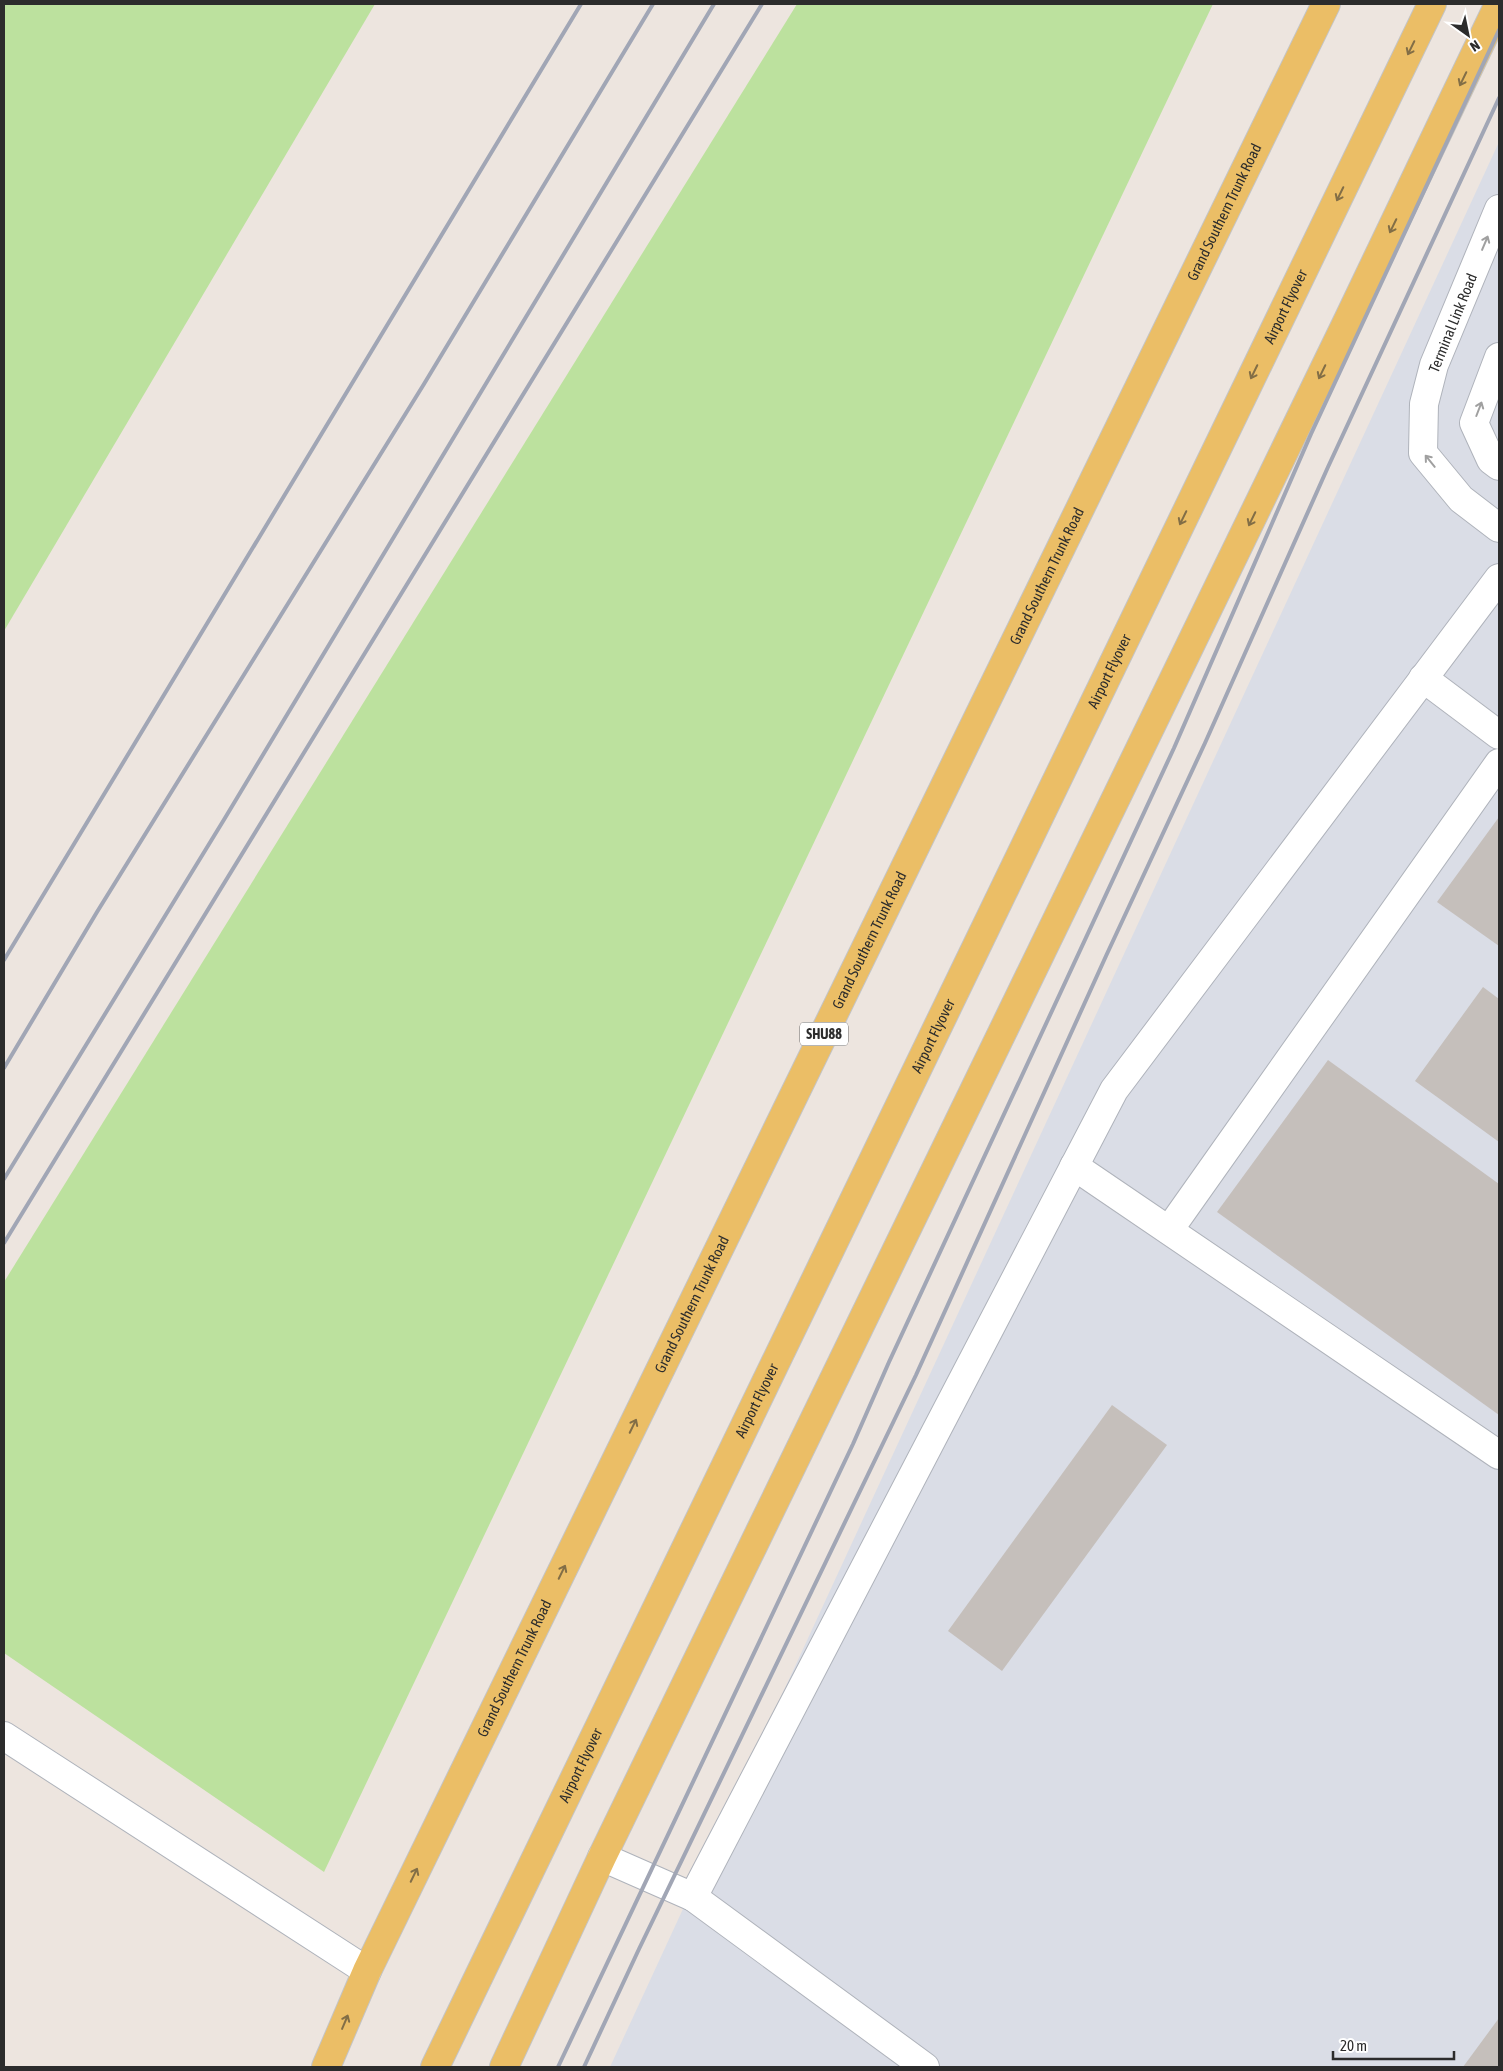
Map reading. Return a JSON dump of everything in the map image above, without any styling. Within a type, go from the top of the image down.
[{"type":"main road","name":"Grand Southern Trunk Road","points":[[326,2067],[367,1971],[1326,4]]},
{"type":"main road","name":"Airport Flyover","points":[[435,2067],[1432,4]]},
{"type":"main road","points":[[504,2067],[602,1857],[1339,338],[1499,4]]},
{"type":"street","name":"Terminal Link Road","points":[[1499,209],[1434,365],[1424,404],[1423,452],[1461,499],[1499,528]]},
{"type":"street","points":[[1499,357],[1474,423],[1491,460],[1499,466]]},
{"type":"street","points":[[693,1897],[1114,1090],[1499,578]]},
{"type":"street","points":[[1423,678],[1499,735]]},
{"type":"street","points":[[1169,1230],[1499,763]]},
{"type":"street","points":[[1074,1166],[1499,1455]]},
{"type":"street","points":[[4,1736],[367,1971]]},
{"type":"street","points":[[602,1857],[693,1897],[925,2067]]},
{"type":"shaded area","points":[[1499,142],[1499,2067],[610,2067]]},
{"type":"green space","points":[[4,4],[375,4],[4,631]]},
{"type":"green space","points":[[797,4],[1213,4],[324,1872],[4,1653],[4,1282]]},
{"type":"building","points":[[1499,817],[1499,946],[1437,902]]},
{"type":"building","points":[[1483,987],[1499,999],[1499,1142],[1415,1081]]},
{"type":"building","points":[[1328,1060],[1499,1184],[1499,1415],[1217,1212]]},
{"type":"building","points":[[1112,1405],[1167,1445],[1002,1671],[948,1631]]},
{"type":"building","points":[[1499,2018],[1499,2067],[1463,2067]]},
{"type":"railway","points":[[4,960],[581,4]]},
{"type":"railway","points":[[4,1068],[97,912],[424,384],[653,4]]},
{"type":"railway","points":[[4,1179],[225,818],[714,4]]},
{"type":"railway","points":[[4,1243],[762,4]]},
{"type":"railway","points":[[558,2067],[853,1444],[889,1362],[1174,748],[1311,434],[1499,30]]},
{"type":"railway","points":[[584,2067],[916,1375],[1205,743],[1328,467],[1499,98]]}]
